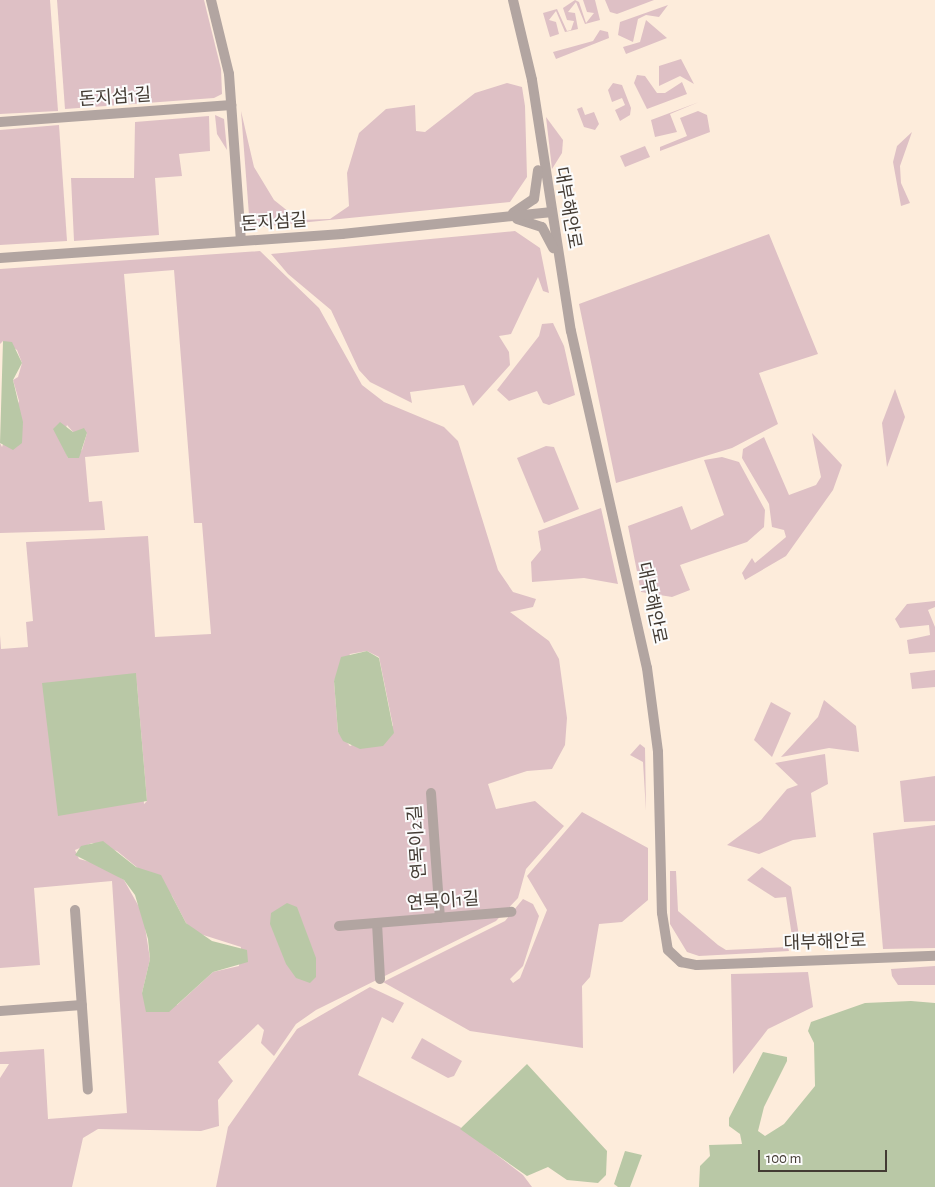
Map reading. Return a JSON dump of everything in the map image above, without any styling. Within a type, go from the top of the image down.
[{"type":"street","points":[[210,0],[226,60],[241,242]]},
{"type":"street","name":"대부해안로","points":[[513,0],[536,107],[550,212],[560,268],[647,668],[658,752],[662,913],[668,950],[676,960],[697,965],[935,956]]},
{"type":"street","name":"돈지섬1길","points":[[0,122],[231,105]]},
{"type":"street","points":[[506,217],[530,204],[538,190],[536,107]]},
{"type":"street","name":"돈지섬길","points":[[0,258],[241,242],[550,212]]},
{"type":"street","points":[[506,217],[542,227],[560,268]]},
{"type":"street","name":"연목이2길","points":[[431,793],[440,918]]},
{"type":"street","points":[[75,910],[88,1090]]},
{"type":"street","name":"연목이1길","points":[[339,926],[511,912]]},
{"type":"street","points":[[377,923],[380,979]]},
{"type":"street","points":[[0,1011],[82,1005]]},
{"type":"shaded area","points":[[0,0],[50,0],[58,111],[0,114]]},
{"type":"shaded area","points":[[57,0],[204,0],[221,69],[222,94],[214,98],[65,109]]},
{"type":"shaded area","points":[[575,0],[579,2],[586,23],[594,13],[587,12],[583,0],[595,0],[600,20],[585,24],[576,2],[568,12],[575,13],[578,29],[565,32],[556,11],[549,20],[556,22],[559,34],[550,37],[543,13],[557,9],[567,31],[571,30],[574,21],[567,20],[563,8]]},
{"type":"shaded area","points":[[605,0],[654,0],[617,14],[610,12]]},
{"type":"shaded area","points":[[668,5],[659,17],[646,15],[638,19],[633,42],[618,35],[620,22]]},
{"type":"shaded area","points":[[646,20],[667,38],[626,54],[623,47],[640,42]]},
{"type":"shaded area","points":[[600,30],[608,32],[609,38],[556,59],[553,52],[593,41]]},
{"type":"shaded area","points":[[681,59],[694,84],[680,76],[659,86],[659,66]]},
{"type":"shaded area","points":[[637,75],[645,76],[657,93],[665,93],[682,82],[687,94],[647,109],[634,83]]},
{"type":"shaded area","points":[[507,83],[522,87],[525,106],[527,177],[510,202],[250,228],[241,111],[254,167],[274,200],[299,220],[330,219],[349,206],[347,173],[359,133],[386,109],[415,105],[416,131],[425,132],[475,93]]},
{"type":"shaded area","points":[[613,83],[622,85],[631,108],[630,115],[620,121],[615,110],[625,105],[622,98],[612,102],[608,90]]},
{"type":"shaded area","points":[[699,102],[670,114],[677,132],[655,137],[651,120]]},
{"type":"shaded area","points":[[582,107],[585,115],[594,112],[599,124],[595,130],[584,127],[577,109]]},
{"type":"shaded area","points":[[698,111],[707,115],[710,132],[660,151],[660,147],[687,136],[680,118]]},
{"type":"shaded area","points":[[215,115],[224,119],[227,150],[217,134]]},
{"type":"shaded area","points":[[209,116],[210,151],[179,154],[182,176],[155,178],[159,235],[74,241],[71,178],[134,178],[135,122]]},
{"type":"shaded area","points":[[546,117],[563,140],[562,153],[552,169]]},
{"type":"shaded area","points":[[59,125],[67,241],[0,245],[0,130]]},
{"type":"shaded area","points":[[912,132],[900,166],[901,183],[910,203],[901,206],[893,162],[897,146]]},
{"type":"shaded area","points":[[645,146],[650,157],[625,167],[620,156]]},
{"type":"shaded area","points":[[515,231],[540,248],[549,293],[543,291],[538,277],[511,334],[499,336],[509,352],[510,365],[473,406],[464,385],[410,392],[412,403],[370,382],[359,370],[331,310],[288,274],[271,254]]},
{"type":"shaded area","points":[[769,234],[818,354],[759,373],[778,424],[732,448],[616,483],[579,304]]},
{"type":"shaded area","points":[[260,251],[319,308],[362,385],[384,402],[444,427],[458,441],[498,570],[513,592],[536,599],[533,607],[510,612],[549,641],[559,659],[567,718],[565,745],[552,769],[527,771],[488,784],[496,809],[535,801],[564,826],[526,869],[518,898],[496,921],[316,1010],[296,1024],[274,1056],[261,1043],[264,1030],[258,1024],[218,1062],[233,1081],[218,1100],[219,1126],[201,1131],[98,1129],[83,1138],[72,1187],[0,1187],[0,1078],[9,1064],[0,1064],[0,1052],[44,1049],[48,1119],[127,1113],[112,881],[34,888],[40,965],[0,968],[0,635],[1,649],[28,647],[26,622],[33,621],[26,542],[148,536],[155,637],[211,634],[202,523],[194,523],[174,270],[124,274],[139,452],[85,457],[89,502],[102,501],[105,530],[0,533],[0,443],[2,447],[19,401],[13,380],[18,377],[22,363],[17,350],[3,341],[0,344],[0,269]],"holes":[[[67,425],[73,432],[87,433],[82,450],[68,458],[61,440]],[[367,651],[379,657],[393,726],[350,746],[338,732],[334,681],[350,654]],[[136,673],[147,801],[144,804]],[[92,843],[117,851],[172,896],[186,923],[197,933],[241,947],[239,966],[213,972],[177,1005],[142,993],[150,959],[143,914],[124,880],[99,864],[79,859],[75,850]]]},
{"type":"shaded area","points":[[553,323],[564,346],[575,395],[549,405],[543,403],[537,391],[509,401],[497,390],[539,336],[542,324]]},
{"type":"shaded area","points":[[3,341],[12,342],[22,363],[13,380],[23,422],[22,443],[13,450],[0,443]]},
{"type":"shaded area","points":[[895,389],[905,417],[887,467],[882,423]]},
{"type":"shaded area","points":[[60,422],[73,432],[84,428],[87,433],[79,458],[68,458],[53,429]]},
{"type":"shaded area","points":[[812,433],[842,465],[833,490],[786,556],[745,580],[742,573],[752,558],[755,563],[786,537],[784,530],[772,527],[769,504],[742,458],[743,449],[764,437],[789,495],[816,485],[821,477]]},
{"type":"shaded area","points":[[546,446],[554,447],[579,509],[544,523],[517,458]]},
{"type":"shaded area","points":[[722,457],[739,462],[765,510],[764,527],[747,542],[680,565],[690,590],[672,597],[641,592],[628,526],[682,506],[691,530],[724,515],[704,460]]},
{"type":"shaded area","points":[[601,508],[618,584],[584,578],[532,582],[531,562],[541,550],[538,531]]},
{"type":"shaded area","points":[[935,601],[935,607],[928,610],[935,627],[935,652],[909,654],[907,640],[930,635],[929,625],[900,628],[895,619],[907,604]]},
{"type":"shaded area","points":[[367,651],[379,658],[394,733],[383,746],[360,749],[343,741],[338,732],[334,681],[341,657]]},
{"type":"shaded area","points":[[935,670],[935,687],[912,689],[910,673]]},
{"type":"shaded area","points":[[136,673],[147,801],[58,816],[42,683]]},
{"type":"shaded area","points":[[824,700],[856,726],[859,752],[829,748],[781,757],[818,717]]},
{"type":"shaded area","points":[[771,702],[791,713],[772,757],[754,740]]},
{"type":"shaded area","points":[[640,744],[645,748],[646,811],[643,762],[630,755]]},
{"type":"shaded area","points":[[825,754],[828,784],[811,793],[816,837],[793,840],[759,854],[727,845],[761,820],[787,789],[798,785],[775,763]]},
{"type":"shaded area","points":[[935,776],[935,821],[904,822],[900,781]]},
{"type":"shaded area","points":[[582,812],[648,848],[648,900],[622,922],[599,924],[590,977],[582,986],[583,1048],[470,1031],[383,982],[505,921],[523,899],[533,904],[539,916],[523,966],[510,979],[513,983],[520,978],[547,910],[527,876]]},
{"type":"shaded area","points":[[935,825],[935,948],[883,949],[873,833]]},
{"type":"shaded area","points":[[103,841],[136,867],[161,875],[186,923],[212,941],[247,950],[248,962],[213,972],[169,1012],[146,1012],[142,993],[150,959],[148,939],[135,895],[124,880],[75,855],[81,846]]},
{"type":"shaded area","points":[[762,867],[791,887],[800,942],[793,943],[786,897],[775,898],[747,880]]},
{"type":"shaded area","points":[[670,871],[676,871],[678,911],[718,945],[726,950],[788,947],[789,951],[699,956],[687,952],[670,924]]},
{"type":"shaded area","points":[[287,903],[297,907],[316,958],[316,977],[310,983],[296,978],[286,964],[270,924],[271,913]]},
{"type":"shaded area","points":[[935,966],[935,985],[898,985],[892,976],[891,969]]},
{"type":"shaded area","points":[[808,972],[813,1007],[768,1029],[733,1074],[731,974]]},
{"type":"shaded area","points":[[370,987],[404,1003],[393,1023],[382,1017],[358,1075],[460,1127],[523,1175],[532,1187],[216,1187],[228,1127],[297,1029]]},
{"type":"shaded area","points":[[911,1001],[935,1003],[935,1187],[699,1187],[700,1166],[710,1156],[709,1145],[742,1144],[740,1134],[729,1126],[729,1118],[763,1052],[787,1057],[787,1061],[764,1107],[758,1131],[765,1136],[784,1124],[815,1086],[814,1043],[808,1031],[811,1022],[865,1003]]},
{"type":"shaded area","points":[[422,1038],[462,1061],[454,1076],[448,1078],[411,1058]]},
{"type":"shaded area","points":[[527,1064],[607,1151],[606,1175],[598,1183],[567,1180],[548,1167],[527,1176],[460,1129]]},
{"type":"shaded area","points":[[625,1151],[642,1155],[630,1187],[618,1187],[614,1184]]}]
